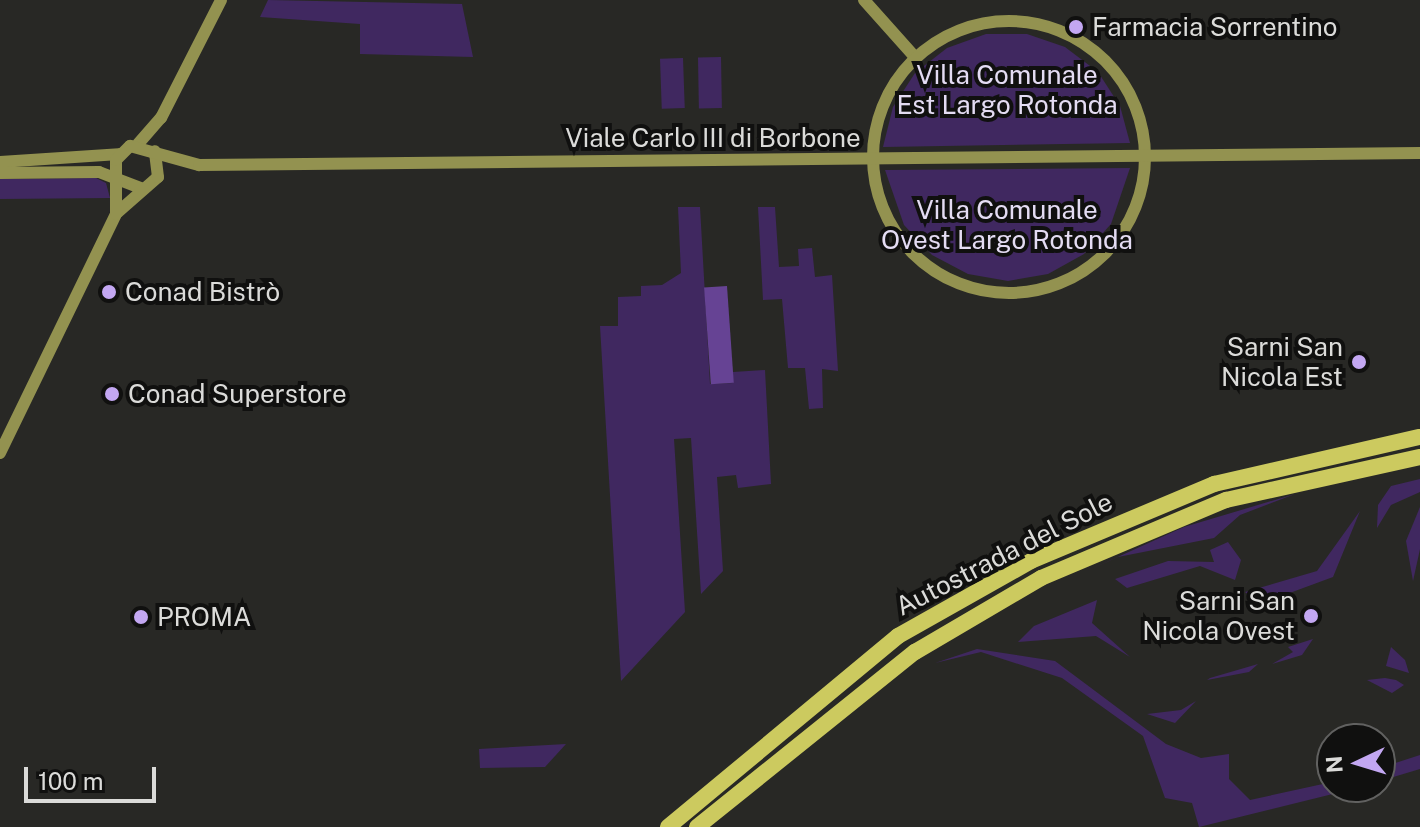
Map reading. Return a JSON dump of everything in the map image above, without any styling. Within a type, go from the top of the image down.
[{"type":"highway","name":"Autostrada del Sole","points":[[668,827],[898,636],[1031,561],[1214,484],[1420,437]]},
{"type":"highway","name":"Autostrada del Sole","points":[[697,827],[915,652],[1041,578],[1226,500],[1420,457]]},
{"type":"main road","points":[[0,162],[119,154],[138,144],[161,118],[221,0]]},
{"type":"main road","points":[[864,0],[915,57]]},
{"type":"main road","points":[[991,21],[1060,30],[1099,54],[1124,84],[1145,156],[1132,213],[1097,260],[1048,288],[1010,293],[971,288],[919,260],[888,220],[872,159],[888,93],[915,57],[940,38],[991,21]]},
{"type":"main road","points":[[158,177],[156,154],[161,118]]},
{"type":"main road","name":"Viale Carlo III di Borbone","points":[[138,144],[156,154],[199,165],[1420,153]]},
{"type":"main road","points":[[0,453],[116,214],[119,154]]},
{"type":"main road","name":"Viale Carlo III di Borbone","points":[[116,214],[158,177],[199,165]]},
{"type":"main road","points":[[0,173],[99,172],[143,189]]},
{"type":"green space","points":[[268,0],[462,4],[473,57],[360,54],[360,24],[260,17]]},
{"type":"green space","name":"Villa Comunale Est Largo Rotonda","points":[[986,34],[1027,34],[1065,47],[1098,72],[1120,106],[1130,143],[883,147],[893,107],[915,73],[947,48]]},
{"type":"green space","points":[[698,57],[721,57],[722,108],[699,108]]},
{"type":"green space","points":[[683,58],[685,108],[662,109],[660,59]]},
{"type":"green space","name":"Villa Comunale Ovest Largo Rotonda","points":[[1130,168],[1111,224],[1084,254],[1048,274],[1008,281],[968,274],[932,255],[904,225],[885,170]]},
{"type":"green space","points":[[96,178],[106,183],[110,198],[0,199],[0,179]]},
{"type":"green space","points":[[678,207],[700,207],[710,384],[733,383],[733,372],[765,370],[771,484],[738,488],[736,475],[717,477],[723,571],[701,594],[691,438],[674,439],[685,612],[621,681],[600,326],[618,326],[618,297],[641,296],[641,286],[662,285],[681,273]]},
{"type":"green space","points":[[758,207],[775,207],[779,267],[799,266],[798,249],[812,248],[815,277],[832,275],[838,371],[822,369],[823,408],[809,409],[805,368],[788,368],[782,299],[763,300]]},
{"type":"green space","points":[[1420,479],[1420,492],[1391,505],[1377,528],[1378,505],[1391,486]]},
{"type":"green space","points":[[1295,494],[1240,515],[1214,538],[1118,557],[1080,574],[1184,527]]},
{"type":"green space","points":[[1420,507],[1420,549],[1413,581],[1406,541]]},
{"type":"green space","points":[[1360,511],[1333,577],[1260,604],[1245,592],[1317,571]]},
{"type":"green space","points":[[1228,542],[1241,560],[1235,580],[1200,566],[1127,588],[1115,579],[1168,561],[1214,562],[1210,550]]},
{"type":"green space","points":[[1097,600],[1092,623],[1130,657],[1096,636],[1018,642],[1034,626]]},
{"type":"green space","points":[[1313,639],[1302,655],[1272,664],[1293,652],[1288,647]]},
{"type":"green space","points":[[1391,647],[1405,660],[1409,673],[1386,666]]},
{"type":"green space","points":[[977,649],[1055,661],[1166,744],[1201,758],[1229,754],[1229,779],[1250,800],[1316,786],[1316,798],[1199,827],[1192,803],[1165,798],[1143,736],[1062,678],[981,652],[935,663]]},
{"type":"green space","points":[[1258,664],[1249,672],[1207,680],[1210,678]]},
{"type":"green space","points":[[1385,678],[1404,685],[1392,693],[1367,680]]},
{"type":"green space","points":[[1196,701],[1175,723],[1147,714],[1181,710]]},
{"type":"green space","points":[[566,744],[545,767],[480,768],[479,749]]},
{"type":"green space","points":[[1420,755],[1420,769],[1396,776],[1396,763]]},
{"type":"shaded area","points":[[727,286],[734,383],[711,384],[704,288]]},
{"type":"place","name":"Farmacia Sorrentino","points":[[1076,27]]},
{"type":"place","name":"Conad Bistrò","points":[[109,292]]},
{"type":"place","name":"Sarni San Nicola Est","points":[[1359,362]]},
{"type":"place","name":"Conad Superstore","points":[[112,394]]},
{"type":"place","name":"Sarni San Nicola Ovest","points":[[1311,616]]},
{"type":"place","name":"PROMA","points":[[141,617]]}]
